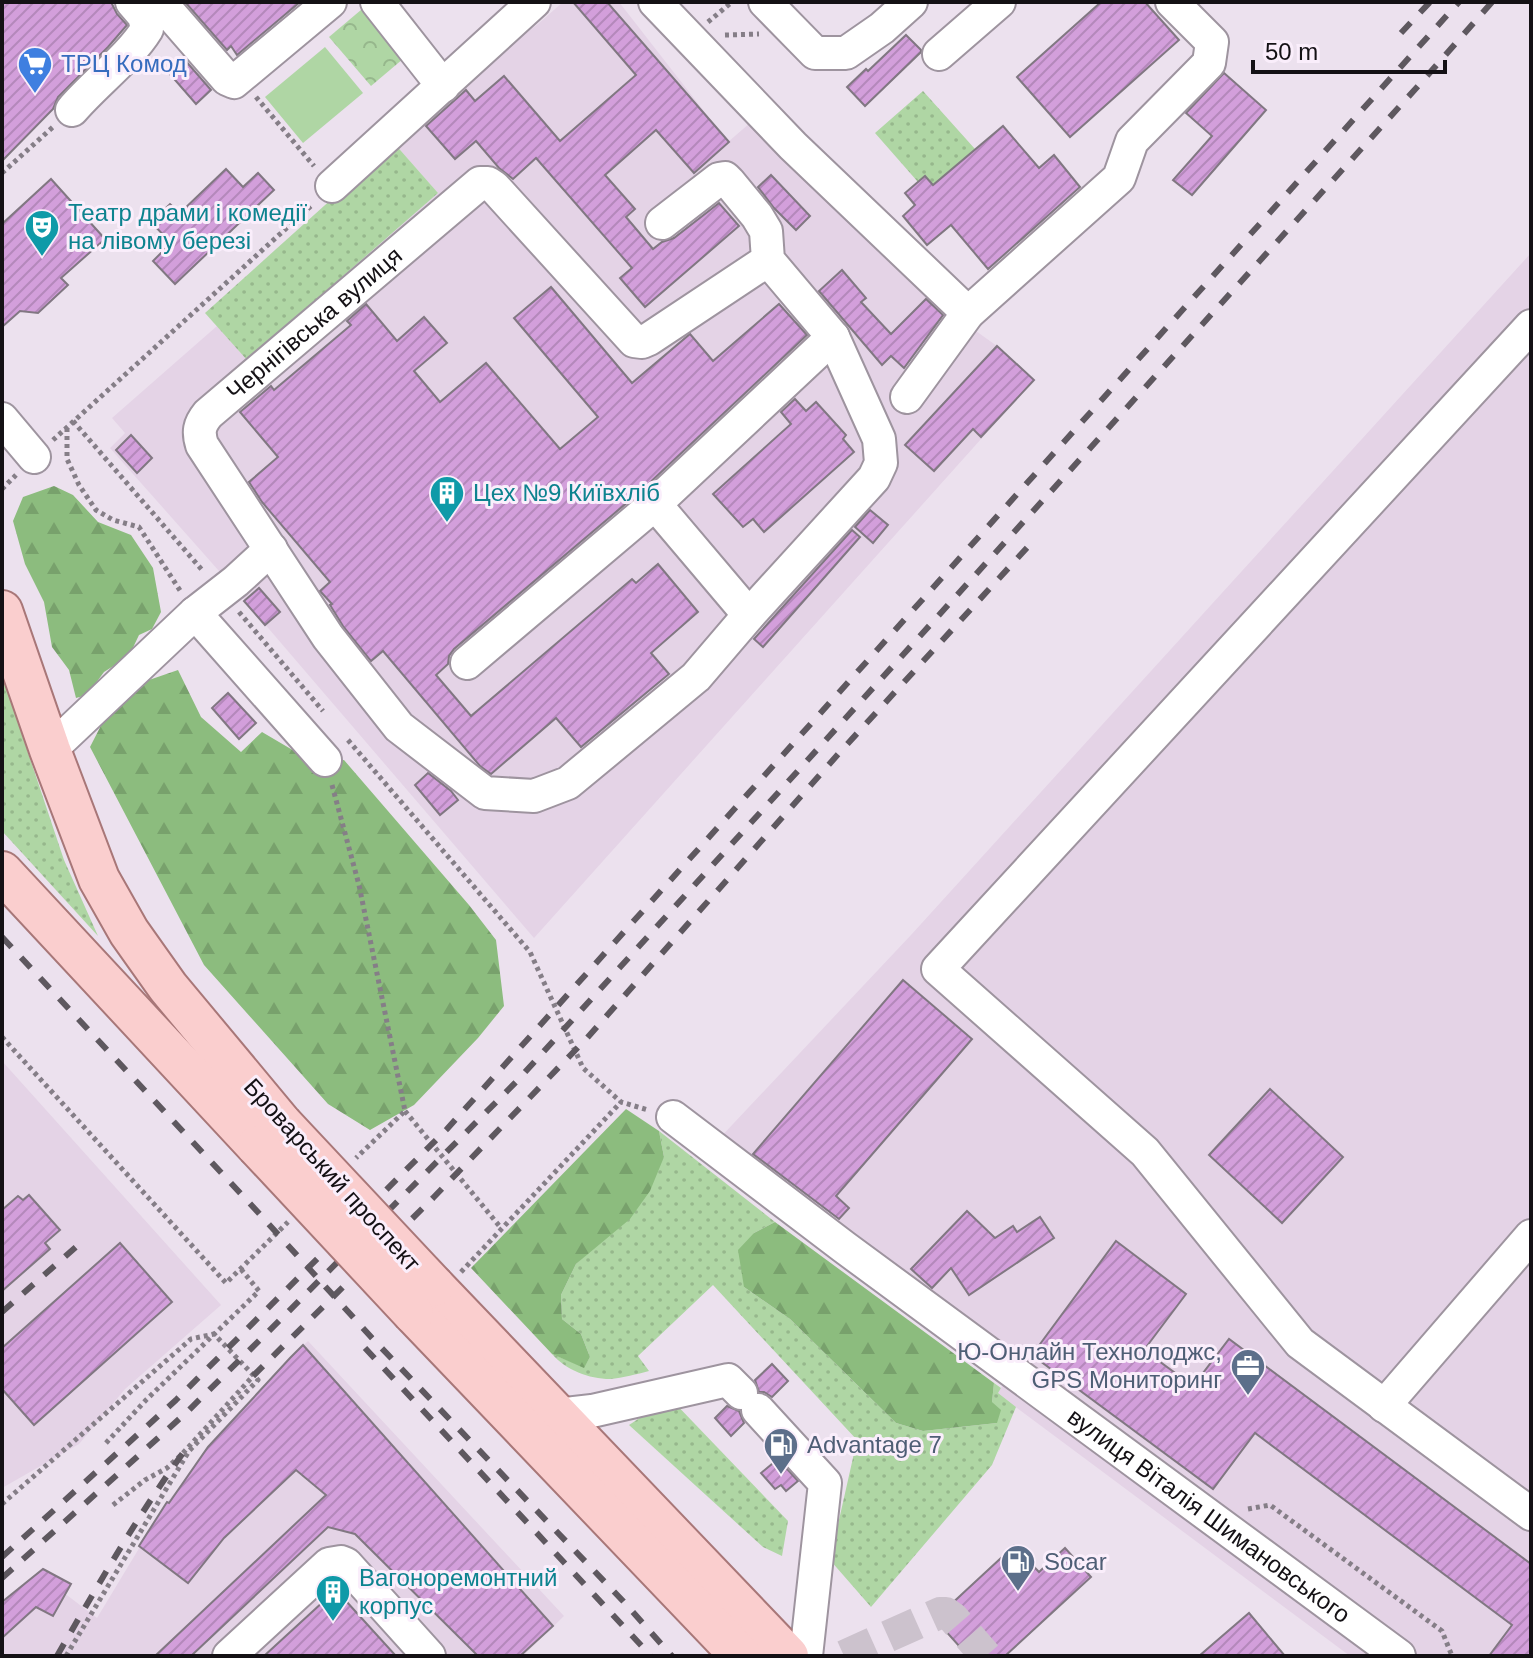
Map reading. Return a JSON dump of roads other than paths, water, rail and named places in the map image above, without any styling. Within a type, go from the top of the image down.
[{"type":"main road","name":"Броварський проспект","points":[[2,611],[99,879],[129,932],[269,1135]]},
{"type":"main road","name":"Броварський проспект","points":[[2,872],[269,1135],[435,1290],[788,1656]]},
{"type":"main road","name":"Броварський проспект","points":[[435,1290],[741,1656]]},
{"type":"street","points":[[72,110],[140,41],[147,29],[144,16],[132,2]]},
{"type":"street","points":[[160,2],[227,79],[234,82],[330,2]]},
{"type":"street","points":[[377,2],[443,86]]},
{"type":"street","points":[[332,186],[534,2]]},
{"type":"street","points":[[655,2],[793,146],[968,313]]},
{"type":"street","points":[[765,2],[815,53],[846,53],[882,28],[911,2]]},
{"type":"street","points":[[939,54],[999,2]]},
{"type":"street","points":[[907,397],[968,313],[1119,178],[1132,141],[1209,63],[1212,42],[1172,2]]},
{"type":"street","points":[[50,750],[195,613],[271,549],[328,637],[399,727],[485,793],[534,796],[568,783],[696,677],[874,478],[881,463],[879,439],[833,337],[768,260],[766,231],[762,223],[725,178],[719,179],[662,223]]},
{"type":"street","name":"Чернігівська вулиця","points":[[271,549],[202,445],[198,433],[202,421],[480,183],[494,187],[634,341],[649,339],[768,260]]},
{"type":"street","points":[[1531,326],[938,969],[1145,1152],[1300,1343],[1531,1514]]},
{"type":"street","points":[[467,663],[655,504],[833,337]]},
{"type":"street","points":[[2,419],[34,458]]},
{"type":"street","points":[[655,504],[749,615]]},
{"type":"street","points":[[195,613],[335,748]]},
{"type":"street","name":"вулиця Віталія Шимановського","points":[[673,1117],[844,1247],[1399,1656]]},
{"type":"street","points":[[1384,1406],[1531,1236]]},
{"type":"street","points":[[557,1415],[592,1411],[728,1380],[825,1483],[806,1656]]},
{"type":"street","points":[[229,1656],[329,1564],[336,1562],[346,1564],[429,1656]]},
{"type":"tunnel","points":[[844,1656],[940,1613],[953,1618],[986,1656]]},
{"type":"railway","points":[[1401,33],[1430,2]]},
{"type":"railway","points":[[2,1557],[176,1400],[447,1129],[1459,2]]},
{"type":"railway","points":[[2,1578],[187,1412],[517,1081],[1492,2]]},
{"type":"railway","points":[[253,1376],[433,1198],[587,1038],[841,751],[1035,539]]},
{"type":"railway","points":[[2,937],[372,1338],[672,1656]]},
{"type":"railway","points":[[2,1312],[76,1247]]},
{"type":"railway","points":[[365,1348],[651,1656]]},
{"type":"railway","points":[[57,1656],[133,1528],[183,1453]]},
{"type":"place","name":"ТРЦ Комод","points":[[35,95]]},
{"type":"place","name":"Театр драми і комедії на лівому березі","points":[[42,258]]},
{"type":"place","name":"Цех №9 Київхліб","points":[[447,524]]},
{"type":"place","name":"Ю-Онлайн Технолоджс, GPS Мониторинг","points":[[1248,1397]]},
{"type":"place","name":"Advantage 7","points":[[781,1476]]},
{"type":"place","name":"Socar","points":[[1018,1593]]},
{"type":"place","name":"Вагоноремонтний корпус","points":[[333,1623]]}]
